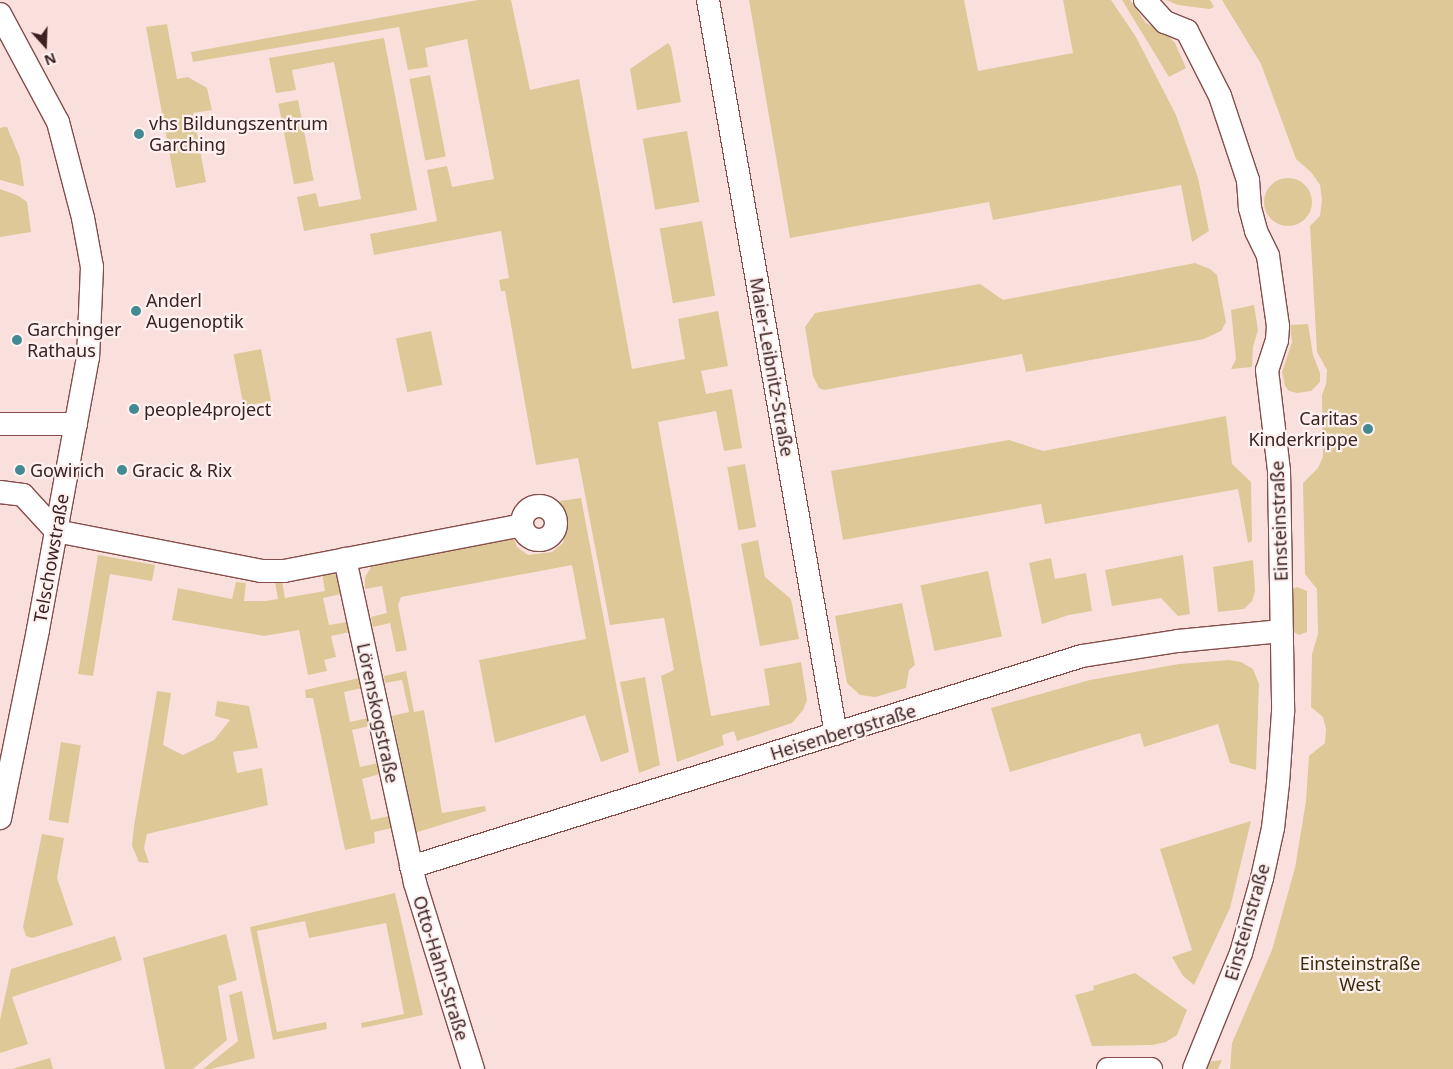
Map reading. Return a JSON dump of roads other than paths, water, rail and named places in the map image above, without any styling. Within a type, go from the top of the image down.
[{"type":"street","name":"Maier-Leibnitz-Straße","points":[[708,0],[836,734]]},
{"type":"street","name":"Einsteinstraße","points":[[1146,0],[1165,22],[1187,31],[1199,51],[1220,96],[1248,180],[1250,208],[1256,231],[1268,256],[1278,326],[1277,340],[1267,370],[1279,471],[1282,631],[1283,712],[1273,828],[1262,878],[1241,953],[1194,1069]]},
{"type":"street","name":"Telschowstraße","points":[[0,14],[58,122],[88,239],[92,267],[89,345],[76,424],[0,818]]},
{"type":"street","points":[[0,424],[76,424]]},
{"type":"street","points":[[0,492],[23,495],[56,531],[261,571],[284,571],[522,525]]},
{"type":"street","name":"Lörenskogstraße","points":[[345,559],[411,867]]},
{"type":"street","name":"Heisenbergstraße","points":[[411,867],[1082,656],[1178,641],[1282,631]]},
{"type":"street","name":"Otto-Hahn-Straße","points":[[411,867],[473,1069]]},
{"type":"street","points":[[1108,1069],[1151,1069]]},
{"type":"place","name":"vhs Bildungszentrum Garching","points":[[139,134]]},
{"type":"place","name":"Anderl Augenoptik","points":[[136,311]]},
{"type":"place","name":"Garchinger Rathaus","points":[[17,340]]},
{"type":"place","name":"people4project","points":[[134,409]]},
{"type":"place","name":"Caritas Kinderkrippe","points":[[1368,429]]},
{"type":"place","name":"Gowirich","points":[[20,470]]},
{"type":"place","name":"Gracic & Rix","points":[[122,470]]},
{"type":"park label","name":"Einsteinstraße West","points":[[1360,974]]}]
